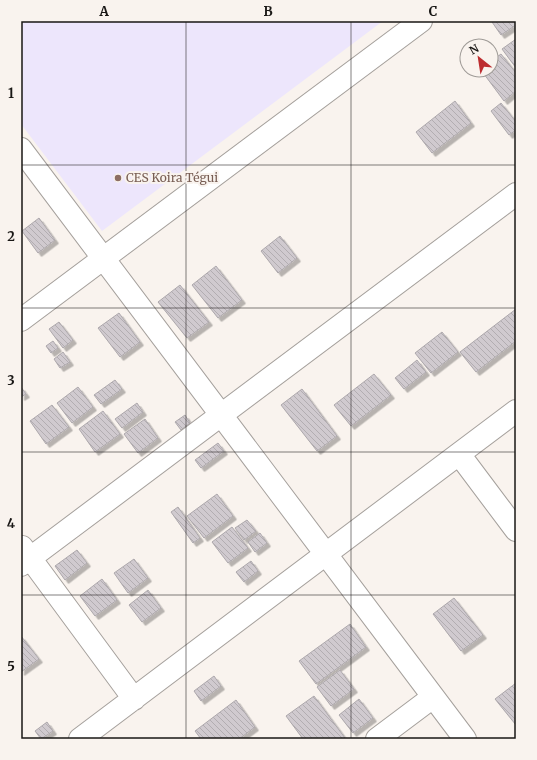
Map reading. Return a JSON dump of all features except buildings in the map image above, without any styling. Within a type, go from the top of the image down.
[{"type":"street","points":[[21,320],[422,21]]},
{"type":"street","points":[[21,149],[465,739]]},
{"type":"street","points":[[134,698],[24,556],[221,415],[516,194]]},
{"type":"street","points":[[80,739],[516,411]]},
{"type":"street","points":[[459,454],[516,530]]},
{"type":"street","points":[[377,739],[433,697]]},
{"type":"shaded area","name":"CES Koira Tégui","points":[[21,21],[383,21],[102,231],[21,124]]},
{"type":"place","name":"CES Koira Tégui","points":[[118,178]]}]
